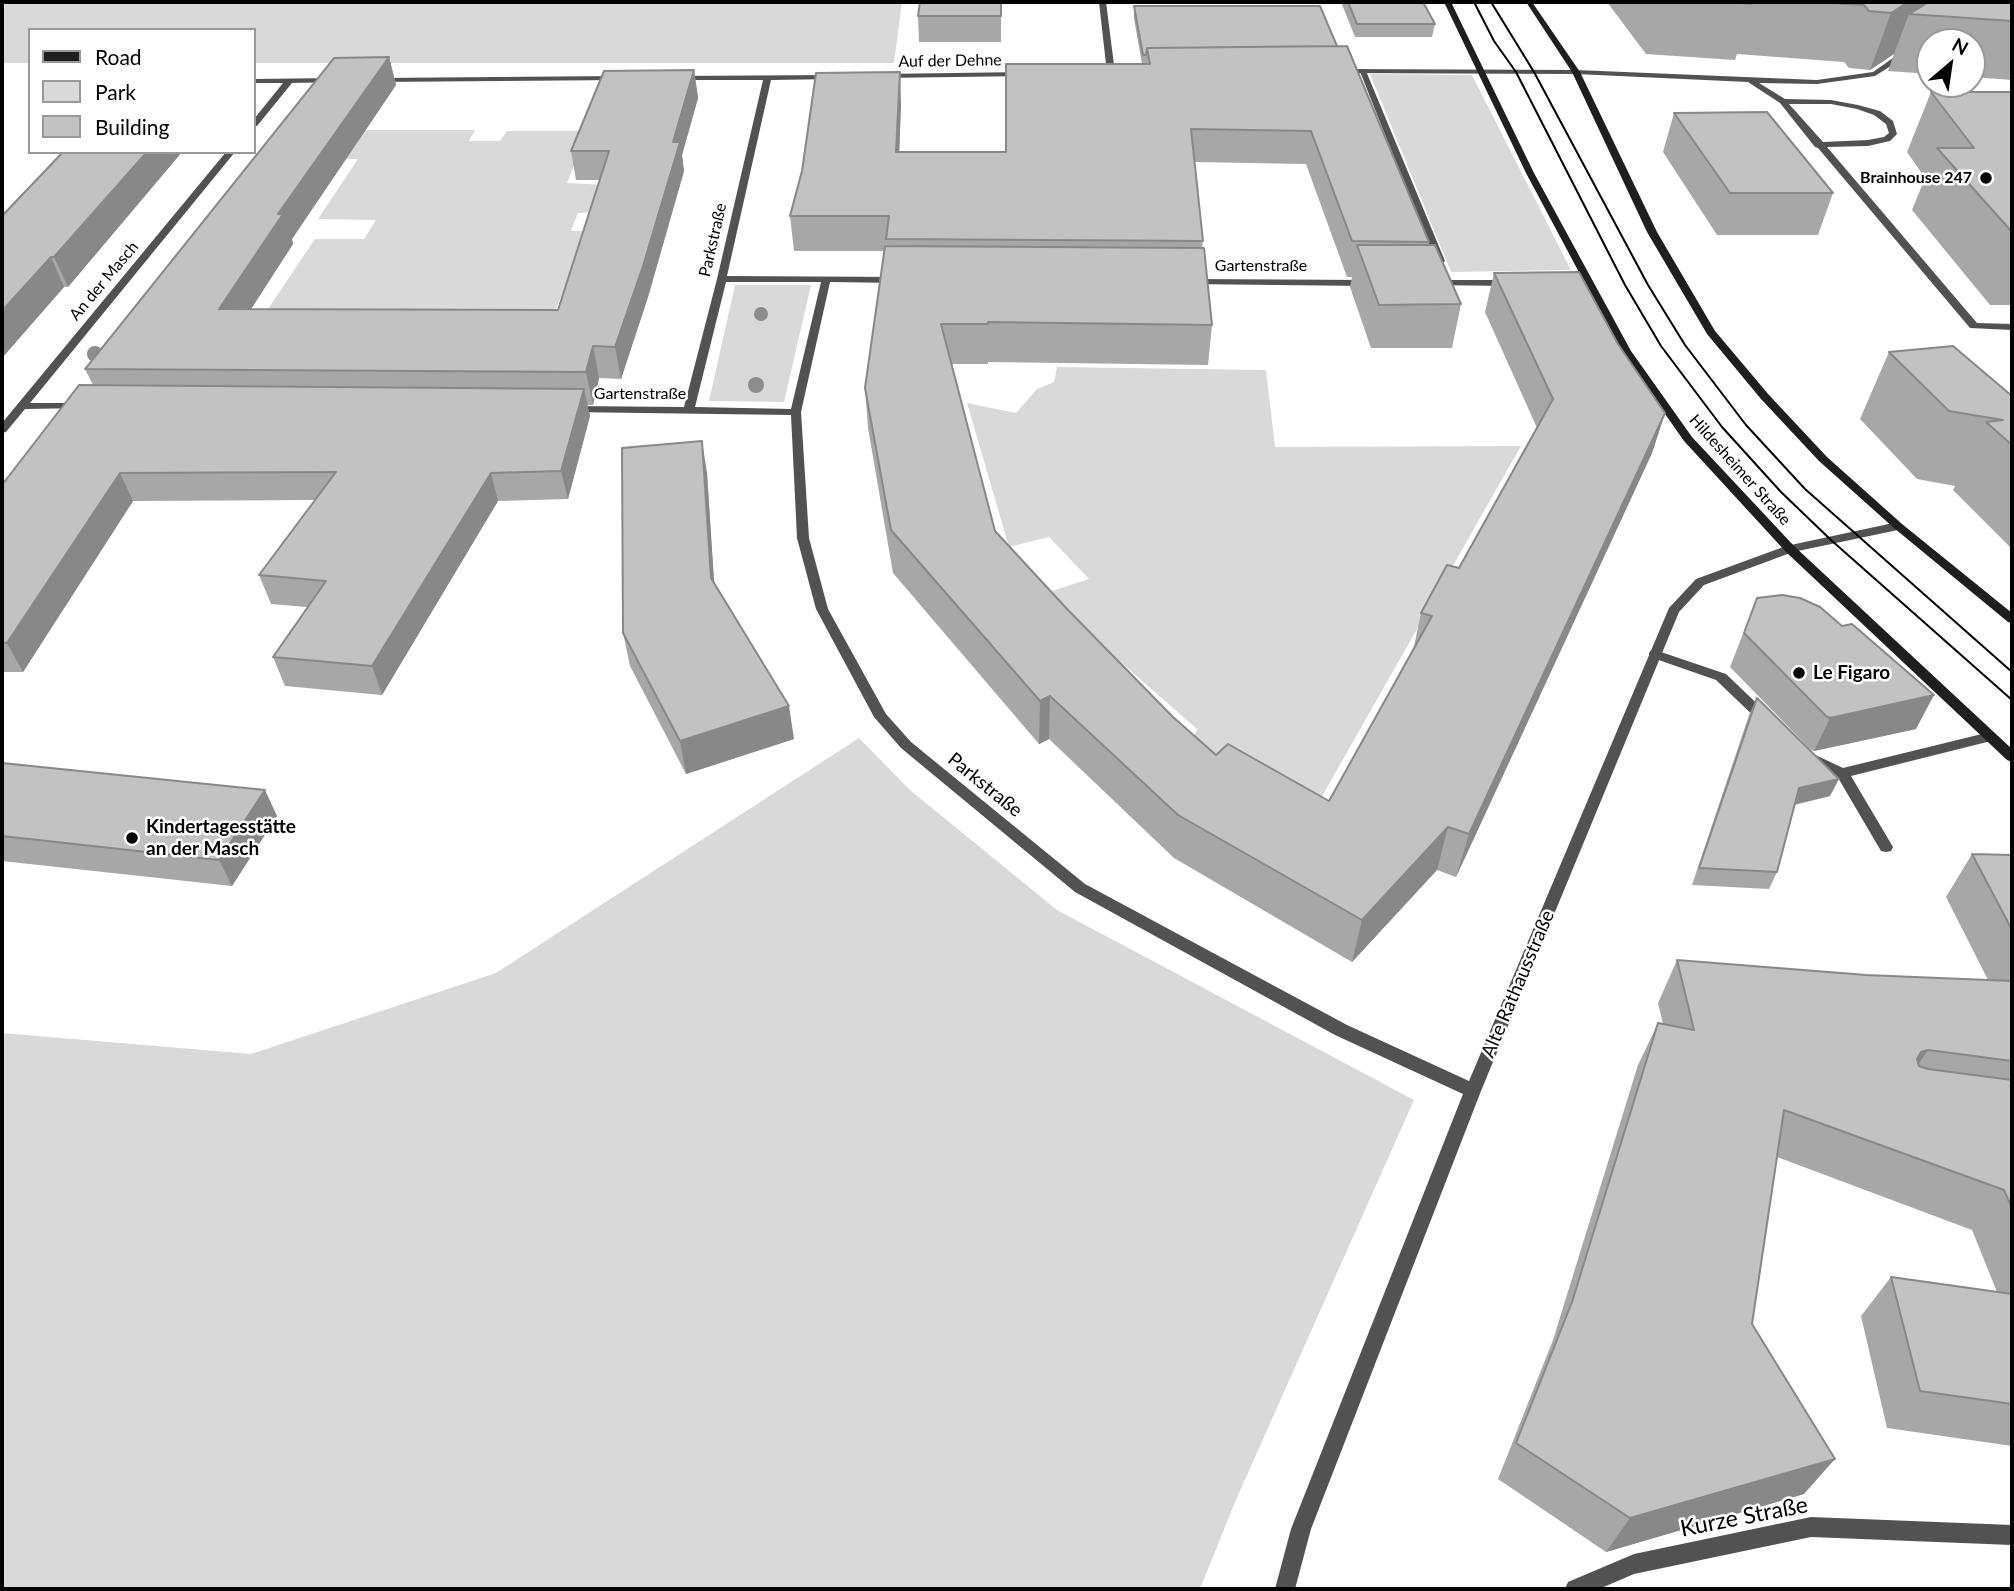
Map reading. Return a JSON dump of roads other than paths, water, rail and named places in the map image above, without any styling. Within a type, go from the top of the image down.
[{"type":"main road","name":"Hildesheimer Straße","points":[[1447,2],[1530,173],[1626,351],[1688,439],[1790,549],[2012,757]]},
{"type":"main road","points":[[1529,2],[1576,72],[1647,221],[1711,332],[1765,397],[1823,459],[1898,526],[2012,619]]},
{"type":"street","points":[[1102,2],[1111,73]]},
{"type":"street","points":[[1334,72],[1576,72],[1817,82],[1875,74],[1903,55],[1916,53]]},
{"type":"street","points":[[1362,71],[1449,284]]},
{"type":"street","points":[[1098,73],[1125,73]]},
{"type":"street","name":"Auf der Dehne","points":[[877,76],[1029,74]]},
{"type":"street","points":[[671,78],[849,76]]},
{"type":"street","points":[[372,80],[630,78]]},
{"type":"street","name":"Parkstraße","points":[[688,410],[722,279],[766,78]]},
{"type":"street","points":[[256,122],[290,80]]},
{"type":"street","points":[[256,81],[344,80]]},
{"type":"street","points":[[1750,80],[1783,101],[1974,326],[2012,327]]},
{"type":"street","points":[[1783,101],[1831,102],[1858,107],[1877,113],[1890,122],[1893,134],[1887,139],[1868,143],[1818,145]]},
{"type":"street","name":"An der Masch","points":[[2,430],[228,154]]},
{"type":"street","points":[[722,279],[907,280]]},
{"type":"street","name":"Parkstraße","points":[[826,280],[796,412],[803,538],[822,608],[881,717],[906,745],[1080,888],[1341,1030],[1473,1091]]},
{"type":"street","name":"Gartenstraße","points":[[1179,282],[1383,283]]},
{"type":"street","points":[[1423,283],[1526,283]]},
{"type":"street","points":[[1577,283],[1590,283]]},
{"type":"street","points":[[22,406],[91,406]]},
{"type":"street","name":"Gartenstraße","points":[[564,409],[796,412]]},
{"type":"street","name":"Alte Rathausstraße","points":[[1284,1589],[1301,1529],[1473,1091],[1673,611],[1700,582],[1790,549],[1898,526]]},
{"type":"street","points":[[1655,654],[1721,677],[1776,729]]},
{"type":"street","points":[[1842,773],[1990,737]]},
{"type":"street","points":[[1794,746],[1803,754],[1842,773],[1886,847]]},
{"type":"street","name":"Kurze Straße","points":[[1575,1589],[1634,1564],[1811,1527],[2012,1535]]},
{"type":"tram line","points":[[1474,2],[1494,41],[1516,72],[1625,285],[1661,346],[1722,427],[1781,492],[1831,540],[2012,700]]},
{"type":"tram line","points":[[1491,2],[1534,72],[1648,285],[1685,345],[1746,425],[1805,489],[2012,672]]},
{"type":"place","name":"Brainhouse 247","points":[[1986,178]]},
{"type":"place","name":"Le Figaro","points":[[1799,673]]},
{"type":"place","name":"Kindertagesstätte an der Masch","points":[[132,838]]}]
